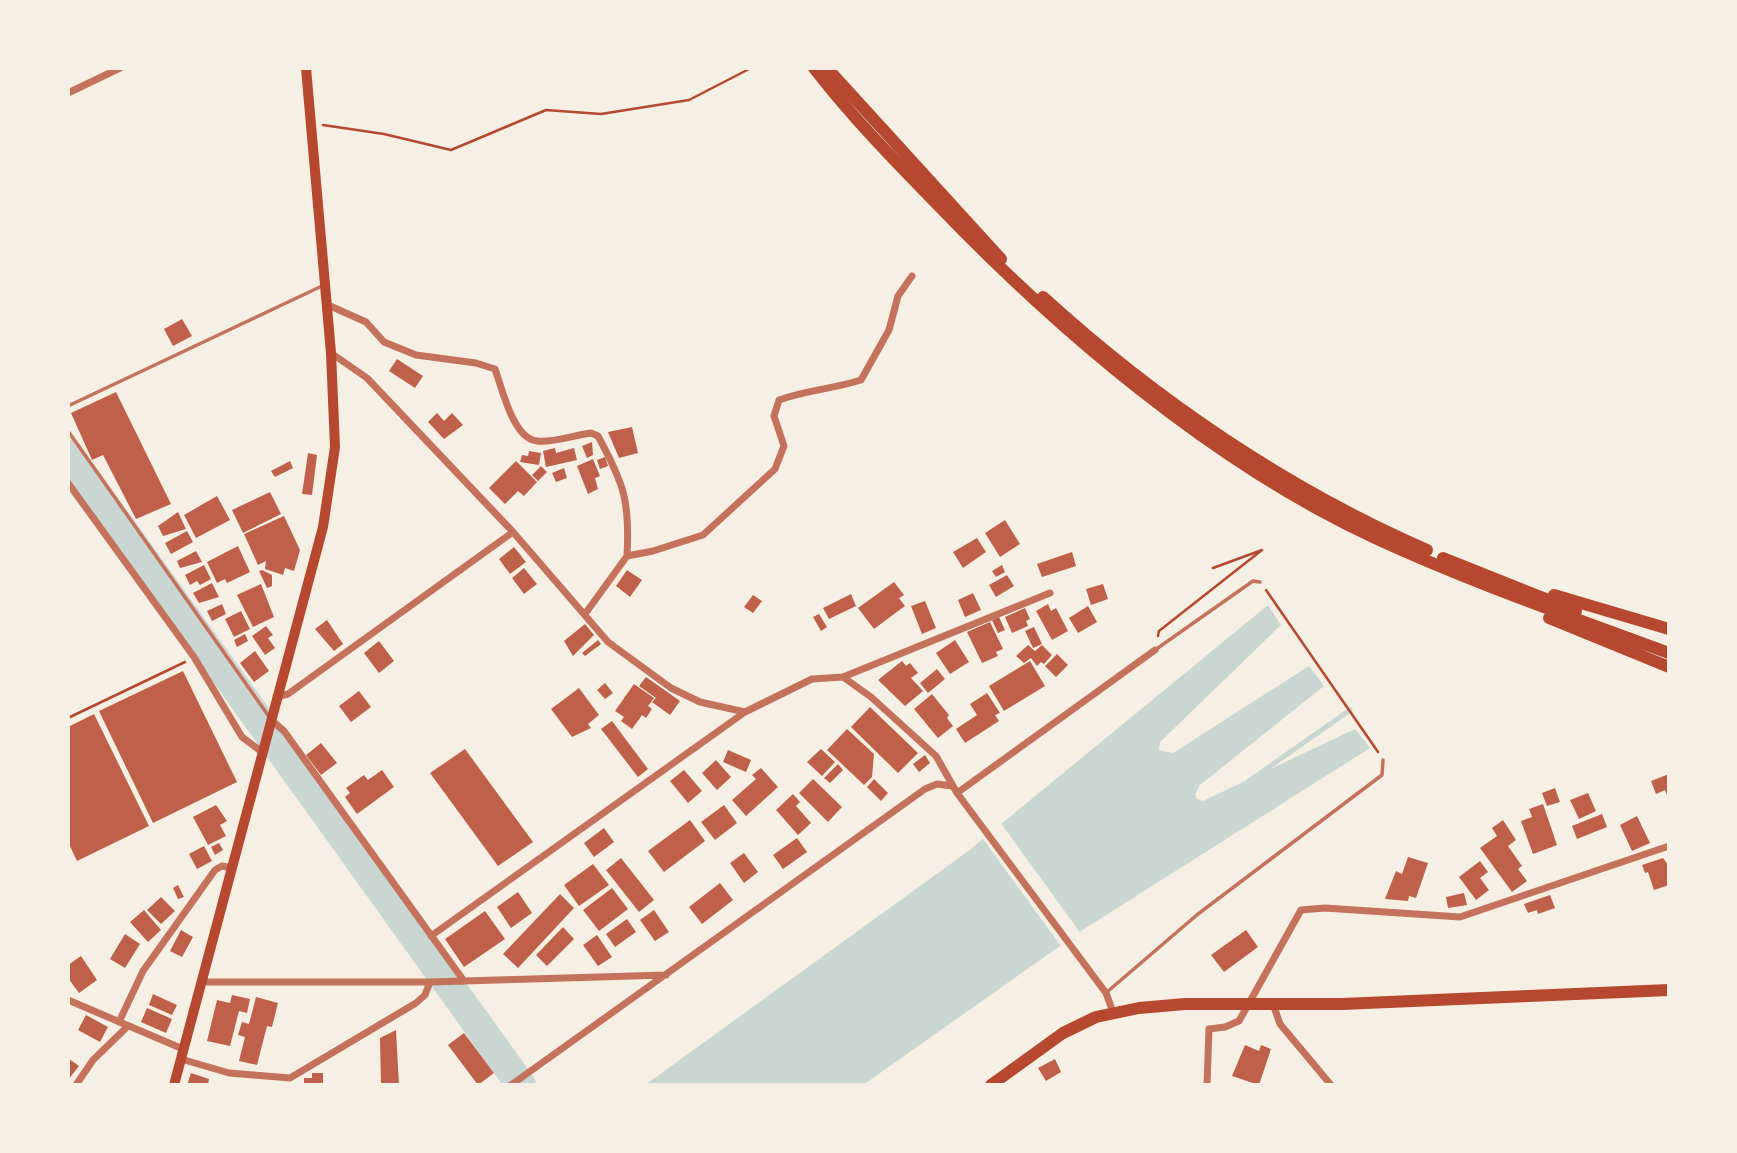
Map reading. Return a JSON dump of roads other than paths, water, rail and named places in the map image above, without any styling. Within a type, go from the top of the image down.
[{"type":"highway","points":[[814,68],[857,122],[984,254],[1065,329],[1157,401],[1261,474],[1332,516],[1500,592],[1669,653]]},
{"type":"highway","points":[[827,68],[849,96],[999,257],[1073,324],[1235,446],[1337,508],[1434,554],[1669,644]]},
{"type":"highway","points":[[1517,586],[1669,629]]},
{"type":"highway","points":[[1500,592],[1530,610],[1669,667]]},
{"type":"highway","points":[[991,1085],[1063,1033],[1113,1012],[1185,1004],[1248,1006],[1669,990]]},
{"type":"main road","points":[[174,1085],[323,527],[335,447],[327,284],[306,68]]},
{"type":"street","points":[[68,93],[120,68]]},
{"type":"street","points":[[626,556],[703,536],[775,469],[784,446],[774,416],[779,400],[805,391],[838,387],[860,380],[889,330],[898,296],[912,276]]},
{"type":"street","points":[[328,305],[366,322],[384,342],[416,355],[476,363],[495,369],[513,418],[523,436],[536,442],[591,433],[598,436],[623,482],[629,517],[626,556],[584,614]]},
{"type":"street","points":[[331,353],[367,377],[513,532],[608,642],[671,688],[700,702],[746,712]]},
{"type":"street","points":[[68,483],[194,657],[242,737],[263,747]]},
{"type":"street","points":[[277,696],[288,694],[513,532]]},
{"type":"street","points":[[431,936],[746,712],[812,679],[843,677],[1050,593]]},
{"type":"street","points":[[957,793],[1155,650]]},
{"type":"street","points":[[843,677],[872,696],[936,756],[957,793],[1106,993],[1113,1012]]},
{"type":"street","points":[[271,720],[284,731],[461,981]]},
{"type":"street","points":[[511,1085],[925,789],[937,785],[952,786]]},
{"type":"street","points":[[1207,1085],[1209,1029],[1225,1027],[1239,1021],[1301,910],[1325,908],[1460,917],[1669,846]]},
{"type":"street","points":[[119,1022],[143,971],[207,881],[222,866],[232,868]]},
{"type":"street","points":[[201,982],[430,982],[666,975]]},
{"type":"street","points":[[68,1000],[128,1026],[182,1054],[229,1073],[279,1079],[293,1076],[416,1003],[425,995],[430,982]]},
{"type":"street","points":[[1273,1004],[1280,1024],[1331,1085]]},
{"type":"street","points":[[76,1085],[93,1060],[128,1026]]},
{"type":"lane","points":[[68,406],[327,284]]},
{"type":"lane","points":[[68,431],[271,720]]},
{"type":"lane","points":[[1155,650],[1253,581],[1260,582]]},
{"type":"lane","points":[[1106,993],[1198,914],[1382,775],[1383,760]]},
{"type":"lane","points":[[293,1076],[295,1085]]},
{"type":"waterway","points":[[68,454],[521,1085]]},
{"type":"waterway","points":[[1249,781],[1350,710]]}]
